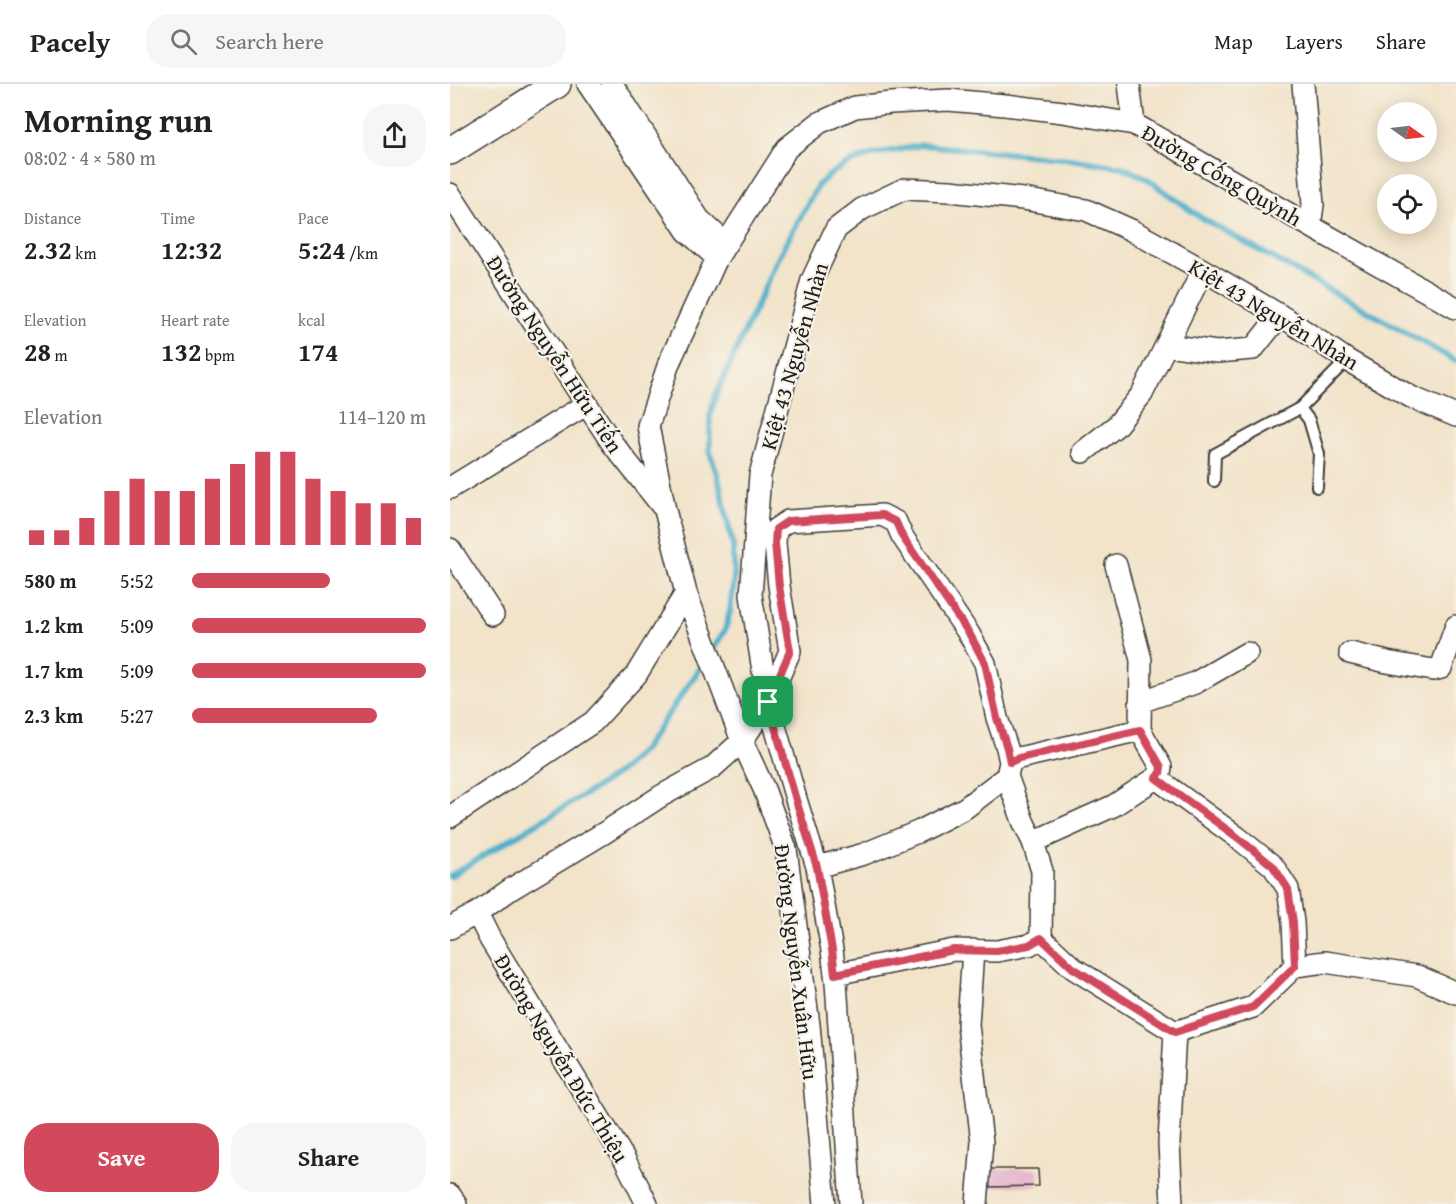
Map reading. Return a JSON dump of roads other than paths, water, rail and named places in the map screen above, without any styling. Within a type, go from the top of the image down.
[{"type":"street","points":[[450,151],[557,84]]},
{"type":"street","points":[[588,84],[687,231],[721,251]]},
{"type":"street","points":[[612,84],[721,251]]},
{"type":"street","points":[[1129,84],[1134,124]]},
{"type":"street","points":[[1303,84],[1313,205],[1310,226]]},
{"type":"street","name":"Đường Cống Quỳnh","points":[[686,593],[665,510],[648,426],[669,363],[721,251],[787,148],[819,123],[855,107],[948,100],[1063,112],[1134,124],[1456,308]]},
{"type":"street","name":"Kiệt 43 Nguyễn Nhàn","points":[[768,702],[751,594],[760,475],[812,280],[836,229],[862,208],[904,189],[950,191],[1023,199],[1086,210],[1131,230],[1203,270],[1411,397],[1456,416]]},
{"type":"street","name":"Đường Nguyễn Hữu Tiến","points":[[450,194],[612,443],[665,510]]},
{"type":"street","points":[[1083,452],[1116,426],[1142,394],[1203,270]]},
{"type":"street","points":[[1167,345],[1217,352],[1253,349],[1280,315]]},
{"type":"street","points":[[450,489],[587,404]]},
{"type":"street","points":[[450,928],[661,796],[712,768],[742,741],[768,702],[790,651],[779,586],[776,529],[788,521],[882,515],[896,522],[902,536],[969,633],[985,663],[997,718],[1007,748],[1008,769],[1023,821],[1033,842],[1042,871],[1041,938],[1073,968],[1175,1032],[1253,1007],[1295,966],[1325,962],[1417,976],[1456,993]]},
{"type":"street","points":[[450,549],[493,615]]},
{"type":"street","points":[[1033,842],[1113,806],[1160,773],[1161,767],[1140,730],[1140,660],[1116,566]]},
{"type":"street","points":[[450,817],[593,722],[636,675],[686,593]]},
{"type":"street","name":"Đường Nguyễn Xuân Hữu","points":[[686,593],[786,849],[809,1025],[825,1204]]},
{"type":"street","points":[[1350,653],[1433,670],[1441,668],[1452,649],[1456,626]]},
{"type":"street","points":[[1140,702],[1195,683],[1247,652]]},
{"type":"street","name":"Đường Nguyễn Xuân Hữu","points":[[768,702],[817,867],[832,950],[851,1204]]},
{"type":"street","points":[[817,867],[864,854],[920,831],[965,808],[1019,758],[1140,730]]},
{"type":"street","points":[[1156,778],[1273,866],[1288,889],[1293,922],[1295,966]]},
{"type":"street","name":"Đường Nguyễn Đức Thiệu","points":[[477,913],[496,949],[625,1160],[647,1204]]},
{"type":"street","points":[[835,974],[954,950],[997,951],[1029,945],[1041,938]]},
{"type":"street","points":[[973,950],[968,1025],[982,1142],[977,1204]]},
{"type":"street","points":[[1172,1204],[1169,1143],[1175,1032]]},
{"type":"street","points":[[450,1195],[456,1204]]},
{"type":"lane","points":[[1214,481],[1215,454],[1300,408],[1347,360]]},
{"type":"lane","points":[[1300,408],[1310,420],[1319,454],[1317,487]]},
{"type":"waterway","points":[[712,651],[725,630],[734,580],[733,546],[718,477],[710,453],[710,416],[715,397],[778,258],[818,185],[833,172],[870,155],[923,145],[1070,159],[1122,167],[1146,178],[1200,217],[1456,361]]},
{"type":"waterway","points":[[450,876],[623,769],[643,750],[707,659]]}]
